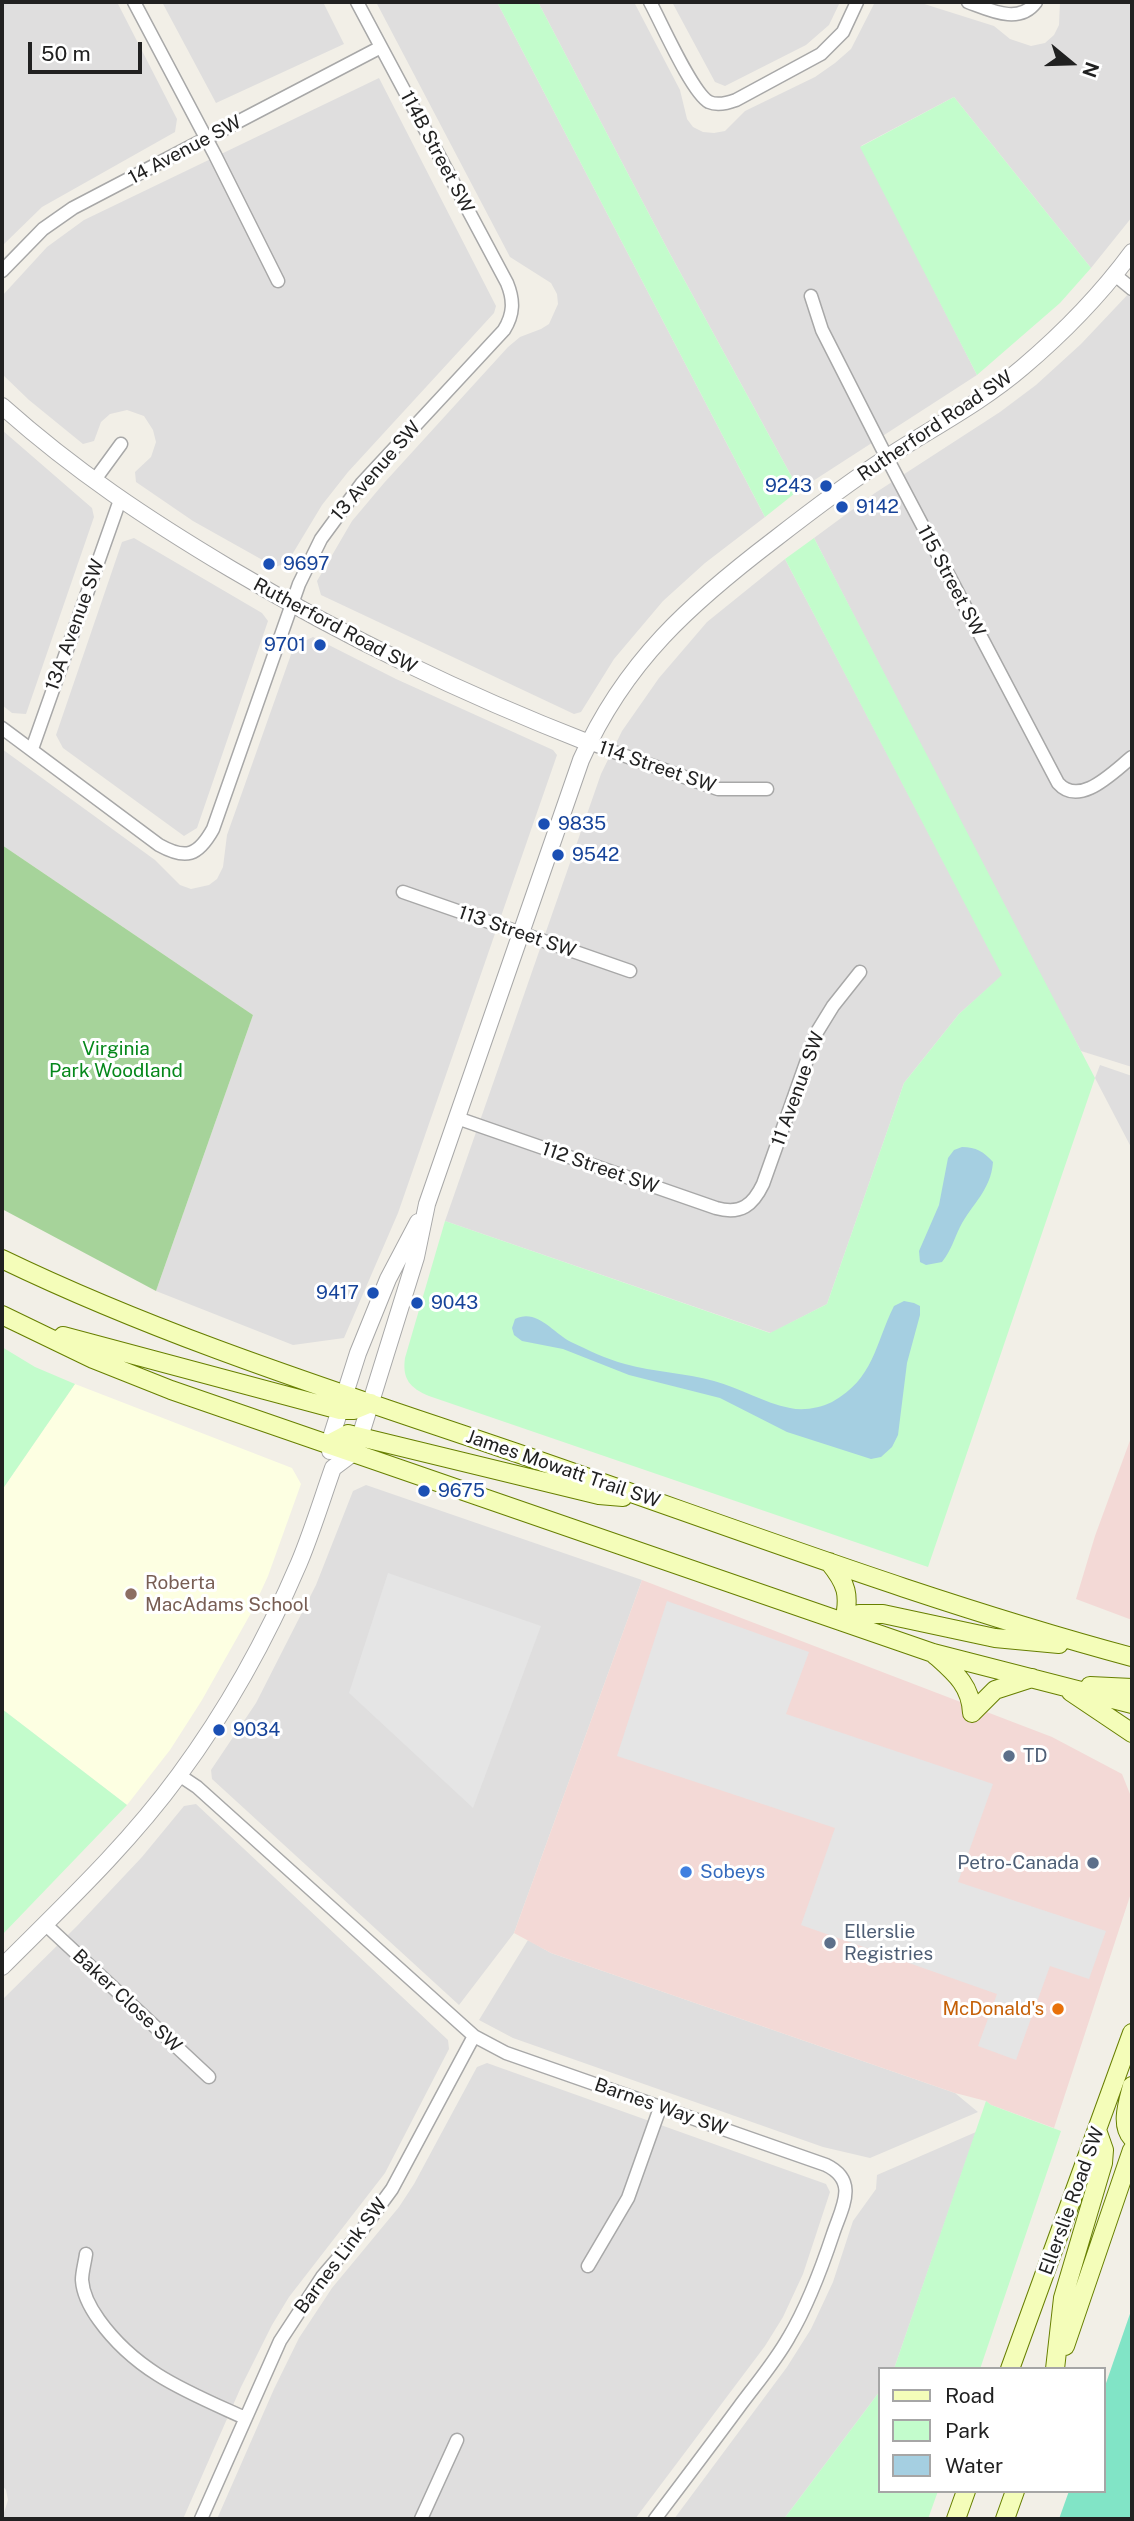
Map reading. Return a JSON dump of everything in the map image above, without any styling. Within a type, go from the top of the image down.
[{"type":"main road","points":[[2,1259],[97,1303],[354,1409],[371,1403]]},
{"type":"main road","points":[[2,1315],[93,1359],[171,1390],[329,1444],[357,1445],[599,1495],[654,1500]]},
{"type":"main road","points":[[26,1327],[342,1402]]},
{"type":"main road","name":"James Mowatt Trail SW","points":[[371,1403],[1012,1622],[1132,1657]]},
{"type":"main road","points":[[357,1445],[933,1653],[1132,1704]]},
{"type":"main road","points":[[827,1560],[842,1578],[847,1592],[848,1605],[844,1622]]},
{"type":"main road","points":[[844,1622],[859,1614],[883,1614],[1004,1639],[1087,1645]]},
{"type":"main road","points":[[933,1653],[960,1677],[967,1687],[972,1699],[972,1713],[995,1690],[1032,1678]]},
{"type":"main road","points":[[1062,1686],[1132,1688]]},
{"type":"main road","points":[[1062,1686],[1132,1733]]},
{"type":"main road","name":"Ellerslie Road SW","points":[[1011,2367],[1132,2033]]},
{"type":"main road","points":[[1132,2086],[1125,2121],[1128,2134],[1132,2138]]},
{"type":"main road","points":[[1056,2367],[1063,2298],[1103,2163],[1104,2150],[1097,2130]]},
{"type":"main road","name":"Ellerslie Road SW","points":[[1057,2367],[1132,2150]]},
{"type":"main road","points":[[956,2519],[965,2493]]},
{"type":"main road","points":[[1005,2519],[1014,2493]]},
{"type":"street","points":[[134,2],[278,281]]},
{"type":"street","name":"114B Street SW","points":[[357,2],[502,273],[513,303]]},
{"type":"street","points":[[650,2],[694,86],[713,104],[736,100],[816,58],[843,32],[858,2]]},
{"type":"street","points":[[968,2],[1012,15],[1032,6]]},
{"type":"street","name":"14 Avenue SW","points":[[2,271],[30,241],[59,217],[381,47]]},
{"type":"street","name":"Rutherford Road SW","points":[[357,1445],[416,1257],[427,1204],[581,760],[613,701],[640,662],[680,617],[724,578],[822,503],[887,458],[965,410],[1022,368],[1071,323],[1132,252]]},
{"type":"street","points":[[1115,275],[1132,289]]},
{"type":"street","name":"115 Street SW","points":[[811,296],[822,330],[1049,769],[1062,787],[1072,791],[1087,790],[1132,757]]},
{"type":"street","name":"13 Avenue SW","points":[[32,749],[159,845],[178,853],[193,853],[200,848],[213,829],[310,559],[334,519],[362,482],[504,330],[510,320],[513,303]]},
{"type":"street","name":"Rutherford Road SW","points":[[2,406],[120,500],[292,605],[446,684],[589,743]]},
{"type":"street","points":[[94,481],[121,444]]},
{"type":"street","name":"13A Avenue SW","points":[[32,749],[120,500]]},
{"type":"street","points":[[2,728],[32,749]]},
{"type":"street","name":"114 Street SW","points":[[589,743],[718,789],[767,789]]},
{"type":"street","name":"113 Street SW","points":[[403,892],[630,971]]},
{"type":"street","name":"11 Avenue SW","points":[[744,1209],[752,1203],[764,1184],[817,1032],[833,1006],[860,972]]},
{"type":"street","name":"112 Street SW","points":[[457,1118],[716,1208],[734,1211],[744,1209]]},
{"type":"street","name":"Rutherford Road SW","points":[[333,1468],[329,1444],[358,1353],[388,1279],[427,1204]]},
{"type":"street","points":[[2,1966],[46,1925],[118,1849],[179,1775],[231,1697],[265,1635],[301,1559],[333,1468],[357,1445]]},
{"type":"street","name":"Barnes Way SW","points":[[179,1775],[197,1787],[474,2036],[506,2053],[826,2165],[845,2179],[846,2188],[821,2270],[788,2339],[655,2519]]},
{"type":"street","name":"Baker Close SW","points":[[46,1925],[209,2077]]},
{"type":"street","name":"Barnes Link SW","points":[[201,2519],[269,2364],[293,2319],[322,2277],[359,2234],[392,2189],[474,2036]]},
{"type":"street","points":[[588,2266],[628,2198],[660,2108]]},
{"type":"street","points":[[86,2254],[83,2289],[94,2314],[117,2344],[164,2380],[245,2418]]},
{"type":"street","points":[[421,2519],[457,2440]]},
{"type":"shaded area","points":[[2,2],[117,2],[177,119],[175,132],[42,207],[2,246]]},
{"type":"shaded area","points":[[162,2],[323,2],[344,44],[216,103]]},
{"type":"shaded area","points":[[376,2],[497,2],[765,517],[705,563],[663,601],[614,659],[581,712],[574,714],[321,595],[317,581],[352,521],[384,483],[508,347],[520,337],[549,324],[558,304],[557,294],[551,283],[510,257]]},
{"type":"shaded area","points":[[538,2],[634,2],[680,90],[687,119],[693,127],[714,133],[725,131],[745,111],[815,77],[835,63],[851,49],[875,2],[918,2],[994,26],[1010,39],[1031,46],[1045,43],[1054,35],[1059,25],[1060,2],[1132,2],[1132,217],[1091,268],[954,97],[861,146],[977,375],[799,490],[669,252]]},
{"type":"shaded area","points":[[672,2],[840,2],[829,25],[806,45],[725,86],[715,82]]},
{"type":"shaded area","points":[[379,78],[496,306],[494,313],[348,472],[322,505],[287,563],[275,567],[193,521],[136,482],[135,472],[151,457],[156,442],[153,430],[144,416],[127,410],[110,414],[101,422],[94,441],[83,444],[2,374],[2,296],[47,247],[84,220]]},
{"type":"shaded area","points":[[1132,290],[1132,1067],[1081,1051],[814,538],[875,493],[1000,412],[1036,385],[1081,344]]},
{"type":"shaded area","points":[[2,430],[92,508],[94,517],[26,714],[12,713],[2,705]]},
{"type":"shaded area","points":[[134,538],[262,613],[268,621],[197,828],[184,836],[63,748],[56,735],[122,542]]},
{"type":"shaded area","points":[[785,559],[1003,975],[959,1014],[904,1083],[827,1304],[771,1333],[445,1221],[601,774],[622,731],[659,678],[707,622]]},
{"type":"shaded area","points":[[313,637],[396,679],[553,750],[557,755],[398,1213],[344,1338],[293,1345],[156,1291],[253,1015],[2,845],[2,749],[155,860],[180,885],[191,889],[209,885],[217,879],[223,867],[227,835],[294,646]]},
{"type":"shaded area","points":[[1100,1065],[1132,1076],[1132,1149],[1095,1078]]},
{"type":"shaded area","name":"Roberta MacAdams School","points":[[75,1384],[292,1468],[301,1484],[268,1576],[251,1613],[170,1750],[127,1805],[2,1709],[2,1490]]},
{"type":"shaded area","points":[[1132,1435],[1132,1620],[1076,1599],[1095,1536]]},
{"type":"shaded area","points":[[366,1485],[642,1580],[514,1933],[459,2005],[212,1779],[211,1770],[256,1703],[316,1585],[353,1491]]},
{"type":"shaded area","points":[[388,1573],[541,1626],[473,1808],[349,1693]]},
{"type":"shaded area","points":[[642,1580],[1052,1737],[1122,1774],[1132,1799],[1132,1890],[1054,2128],[986,2101],[955,2093],[551,1953],[514,1933]]},
{"type":"shaded area","points":[[667,1601],[809,1652],[786,1714],[993,1784],[958,1882],[1106,1931],[1089,1979],[1050,1966],[1016,2060],[978,2046],[997,1994],[801,1925],[835,1828],[617,1756]]},
{"type":"shaded area","points":[[196,1804],[448,2040],[449,2049],[385,2173],[289,2297],[272,2325],[241,2387],[183,2519],[2,2519],[8,2500],[2,2485],[2,2000],[142,1857],[184,1806]]},
{"type":"shaded area","points":[[528,1940],[551,1953],[955,2093],[978,2112],[870,2158],[823,2147],[513,2038],[479,2020]]},
{"type":"shaded area","points":[[487,2063],[826,2184],[830,2192],[803,2274],[783,2317],[765,2346],[635,2519],[217,2519],[299,2338],[332,2288],[399,2207],[477,2067]]},
{"type":"shaded area","points":[[976,2132],[895,2367],[878,2367],[878,2394],[784,2519],[674,2519],[787,2367],[811,2329],[833,2282],[853,2221],[876,2189],[877,2175]]},
{"type":"green space","points":[[497,2],[538,2],[669,252],[799,490],[765,517]]},
{"type":"green space","points":[[954,97],[1091,268],[1060,303],[977,375],[860,147]]},
{"type":"green space","points":[[814,538],[1095,1078],[928,1567],[429,1396],[412,1386],[405,1372],[405,1358],[445,1221],[770,1333],[827,1304],[904,1083],[959,1014],[1002,975],[785,559]]},
{"type":"green space","name":"Virginia Park Woodland","points":[[2,845],[253,1015],[156,1291],[2,1209]]},
{"type":"green space","points":[[2,1347],[35,1367],[75,1384],[2,1490]]},
{"type":"green space","points":[[2,1709],[127,1805],[2,1935]]},
{"type":"green space","points":[[986,2101],[1061,2131],[981,2367],[895,2367]]},
{"type":"green space","points":[[1132,2308],[1132,2519],[1059,2519],[1068,2493],[1106,2493],[1106,2383]]},
{"type":"green space","points":[[878,2394],[878,2493],[937,2493],[928,2519],[784,2519]]},
{"type":"water","points":[[962,1147],[976,1149],[986,1155],[993,1162],[992,1172],[945,1258],[942,1262],[926,1265],[920,1262],[919,1251],[939,1205],[948,1158],[954,1150]]},
{"type":"water","points":[[904,1301],[920,1306],[920,1315],[907,1363],[898,1435],[892,1447],[881,1457],[871,1459],[787,1432],[720,1398],[629,1375],[563,1349],[522,1341],[514,1335],[512,1328],[515,1319],[523,1316],[538,1319],[571,1342],[618,1362],[714,1381],[780,1406],[806,1409],[832,1402],[857,1383],[872,1360],[894,1306]]},
{"type":"place","name":"9243","points":[[826,486]]},
{"type":"place","name":"9142","points":[[842,507]]},
{"type":"place","name":"9697","points":[[269,564]]},
{"type":"place","name":"9701","points":[[320,645]]},
{"type":"place","name":"9835","points":[[544,824]]},
{"type":"place","name":"9542","points":[[558,855]]},
{"type":"place","name":"9417","points":[[373,1293]]},
{"type":"place","name":"9043","points":[[417,1303]]},
{"type":"place","name":"9675","points":[[424,1491]]},
{"type":"place","name":"Roberta MacAdams School","points":[[131,1594]]},
{"type":"place","name":"9034","points":[[219,1730]]},
{"type":"place","name":"TD","points":[[1009,1756]]},
{"type":"place","name":"Petro-Canada","points":[[1093,1863]]},
{"type":"place","name":"Sobeys","points":[[686,1872]]},
{"type":"place","name":"Ellerslie Registries","points":[[830,1943]]},
{"type":"place","name":"McDonald's","points":[[1058,2009]]}]
